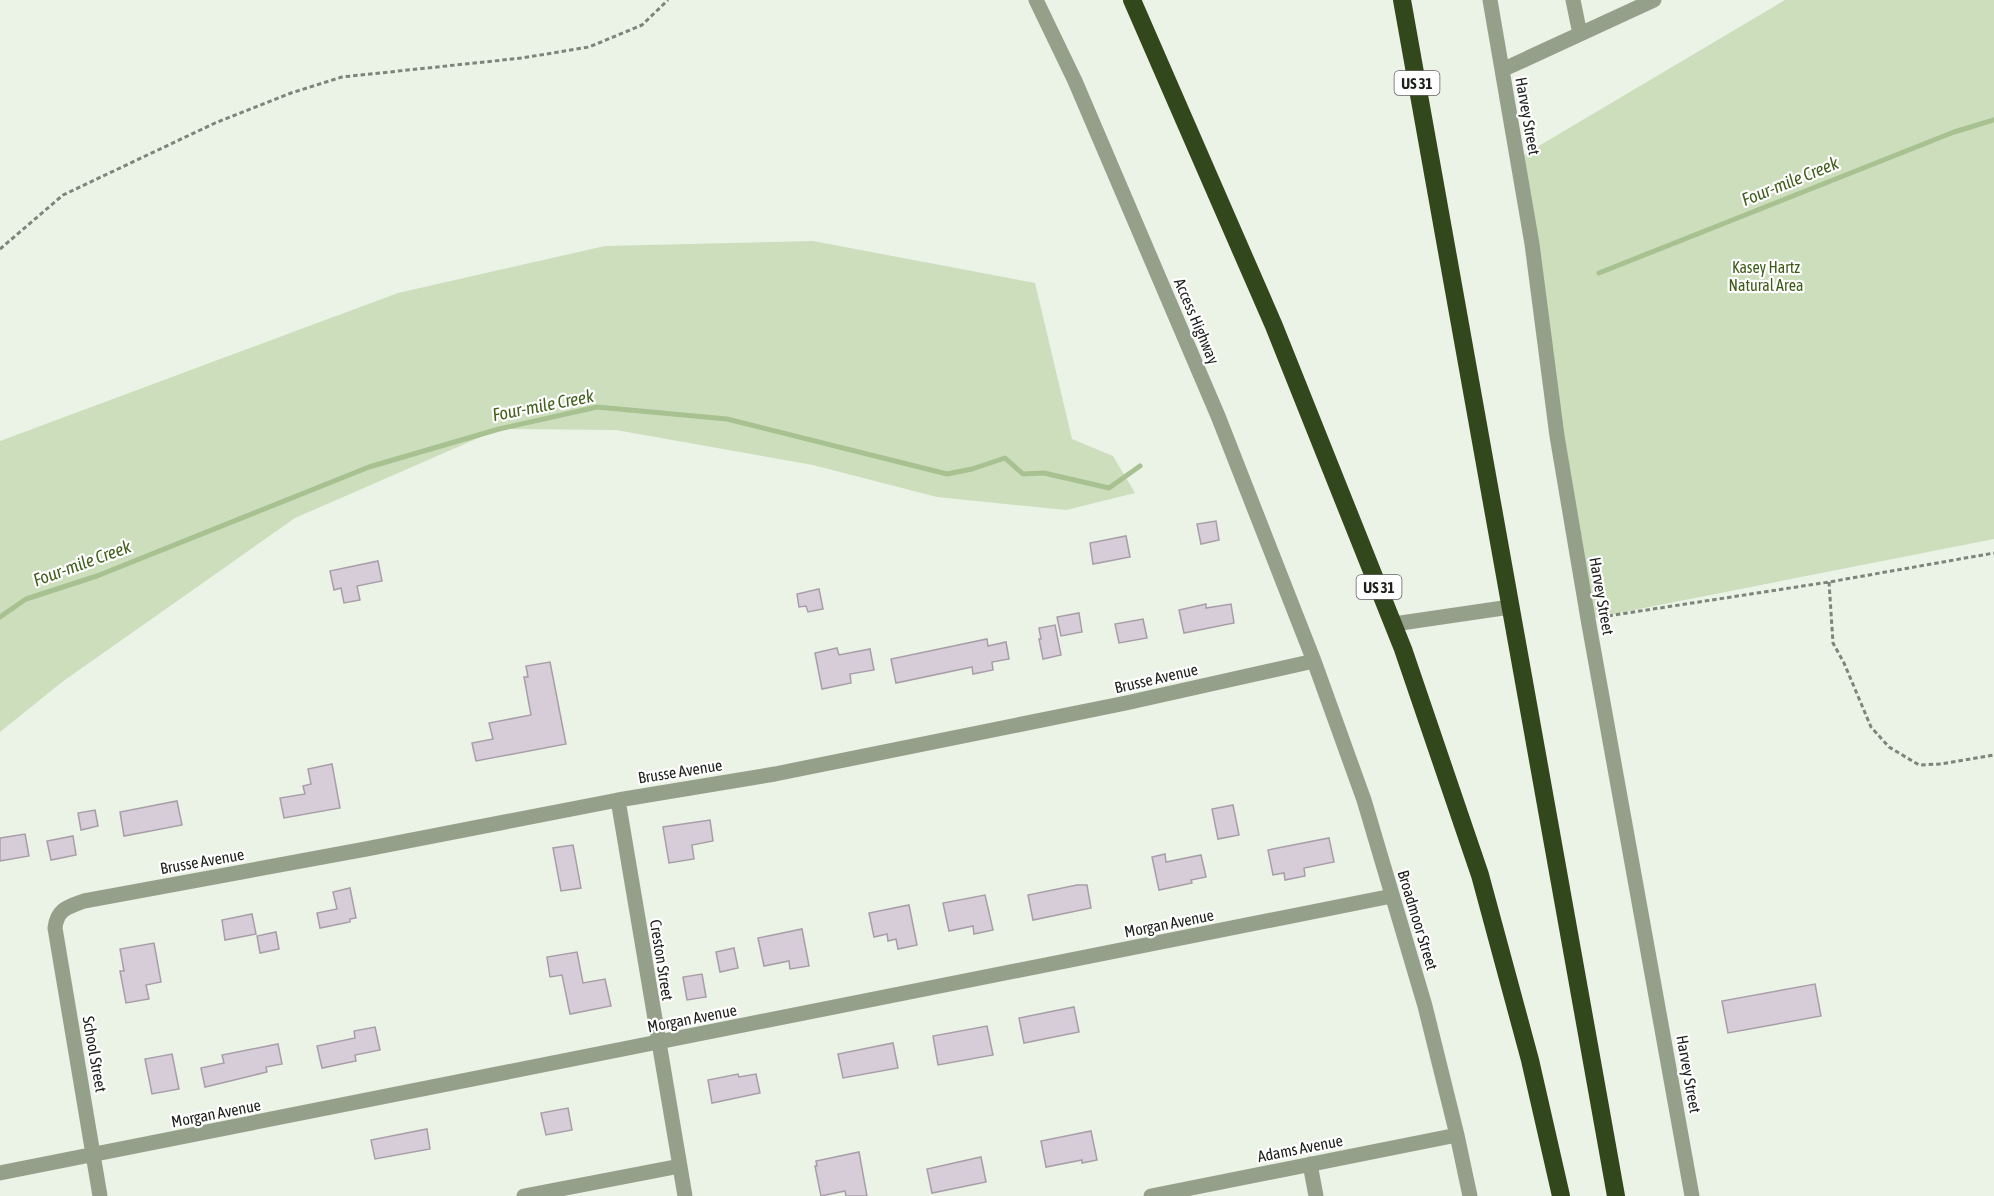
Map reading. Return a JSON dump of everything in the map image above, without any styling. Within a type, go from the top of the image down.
[{"type":"highway","name":"US 31","points":[[1132,0],[1274,326],[1394,624],[1480,875],[1530,1060],[1561,1196]]},
{"type":"highway","name":"US 31","points":[[1402,0],[1616,1196]]},
{"type":"street","name":"Access Highway","points":[[1036,0],[1075,81],[1218,416],[1314,660]]},
{"type":"street","name":"Harvey Street","points":[[1490,0],[1532,244],[1557,436],[1692,1196]]},
{"type":"street","points":[[1572,0],[1580,34]]},
{"type":"street","points":[[1502,70],[1580,34],[1620,7],[1654,0]]},
{"type":"street","points":[[1394,624],[1510,607]]},
{"type":"street","name":"Brusse Avenue","points":[[56,918],[66,908],[84,901],[618,800],[775,774],[1126,703],[1314,660]]},
{"type":"street","name":"Broadmoor Street","points":[[1314,660],[1364,800],[1425,1006],[1470,1196]]},
{"type":"street","name":"Creston Street","points":[[618,800],[685,1196]]},
{"type":"street","name":"Morgan Avenue","points":[[0,1173],[1392,896]]},
{"type":"street","name":"School Street","points":[[56,918],[55,928],[100,1196]]},
{"type":"street","name":"Adams Avenue","points":[[1151,1196],[1203,1191],[1310,1164],[1457,1135]]},
{"type":"street","points":[[1310,1164],[1316,1196]]},
{"type":"street","points":[[524,1196],[680,1166]]},
{"type":"path","points":[[0,249],[63,195],[196,132],[291,93],[342,77],[522,58],[589,48],[642,25],[668,0]]},
{"type":"path","points":[[1588,619],[1829,582],[1994,553]]},
{"type":"path","points":[[1829,582],[1833,643],[1871,727],[1889,747],[1919,765],[1941,764],[1994,755]]},
{"type":"green space","name":"Kasey Hartz Natural Area","points":[[1785,0],[1994,0],[1994,539],[1588,619],[1517,159]]},
{"type":"green space","points":[[813,241],[1035,283],[1072,439],[1113,456],[1135,493],[1066,510],[937,497],[813,465],[616,430],[499,429],[295,518],[62,682],[0,732],[0,441],[398,293],[605,246]]},
{"type":"building","points":[[1216,521],[1219,540],[1201,544],[1197,524]]},
{"type":"building","points":[[1126,536],[1130,557],[1093,564],[1090,543]]},
{"type":"building","points":[[378,561],[382,581],[357,586],[360,600],[344,603],[341,588],[334,590],[330,571]]},
{"type":"building","points":[[819,589],[823,609],[808,612],[806,606],[799,607],[797,594]]},
{"type":"building","points":[[1206,604],[1206,608],[1231,604],[1234,623],[1184,633],[1179,610]]},
{"type":"building","points":[[1079,613],[1082,632],[1061,636],[1057,617]]},
{"type":"building","points":[[1143,619],[1147,638],[1119,643],[1115,624]]},
{"type":"building","points":[[1055,625],[1061,655],[1043,659],[1039,628]]},
{"type":"building","points":[[987,639],[988,646],[1006,642],[1009,659],[992,662],[993,670],[973,674],[972,667],[896,683],[891,659]]},
{"type":"building","points":[[837,648],[839,655],[870,649],[874,670],[850,674],[851,683],[822,689],[815,653]]},
{"type":"building","points":[[550,662],[566,744],[476,761],[472,743],[493,739],[489,723],[531,715],[524,677],[528,677],[526,666]]},
{"type":"building","points":[[332,764],[340,808],[284,818],[280,798],[305,794],[303,786],[311,784],[308,769]]},
{"type":"building","points":[[177,801],[182,825],[124,836],[120,812]]},
{"type":"building","points":[[1233,805],[1239,835],[1218,839],[1212,809]]},
{"type":"building","points":[[95,810],[98,826],[81,830],[78,813]]},
{"type":"building","points":[[710,820],[713,841],[692,845],[694,859],[669,863],[663,827]]},
{"type":"building","points":[[25,834],[29,856],[0,861],[0,838]]},
{"type":"building","points":[[73,836],[76,855],[51,860],[47,841]]},
{"type":"building","points":[[1329,838],[1334,862],[1304,868],[1305,876],[1285,880],[1284,873],[1273,875],[1268,850]]},
{"type":"building","points":[[573,845],[581,888],[561,891],[553,848]]},
{"type":"building","points":[[1165,854],[1166,862],[1201,855],[1206,877],[1191,880],[1192,883],[1159,890],[1152,857]]},
{"type":"building","points":[[1087,885],[1091,908],[1033,920],[1028,895]]},
{"type":"building","points":[[350,888],[356,918],[350,919],[350,922],[320,928],[317,913],[337,909],[333,892]]},
{"type":"building","points":[[985,895],[993,930],[974,934],[973,926],[949,931],[943,903]]},
{"type":"building","points":[[909,905],[917,945],[898,949],[896,939],[888,941],[887,934],[874,937],[869,913]]},
{"type":"building","points":[[252,914],[256,934],[225,940],[222,920]]},
{"type":"building","points":[[802,929],[809,966],[790,969],[789,961],[764,966],[758,938]]},
{"type":"building","points":[[276,932],[279,949],[260,953],[257,936]]},
{"type":"building","points":[[154,943],[161,982],[146,985],[149,999],[126,1003],[120,971],[124,971],[120,949]]},
{"type":"building","points":[[734,948],[738,968],[720,972],[716,952]]},
{"type":"building","points":[[577,952],[583,983],[605,979],[611,1006],[570,1014],[562,975],[550,977],[547,957]]},
{"type":"building","points":[[702,974],[706,997],[687,1000],[683,977]]},
{"type":"building","points":[[1815,984],[1821,1016],[1728,1033],[1722,1001]]},
{"type":"building","points":[[1074,1007],[1079,1032],[1024,1043],[1019,1018]]},
{"type":"building","points":[[987,1026],[993,1055],[938,1065],[933,1036]]},
{"type":"building","points":[[375,1027],[380,1050],[355,1055],[356,1061],[322,1068],[317,1046],[355,1038],[354,1031]]},
{"type":"building","points":[[893,1043],[898,1068],[843,1078],[838,1054]]},
{"type":"building","points":[[278,1044],[282,1064],[266,1067],[267,1072],[205,1087],[201,1068],[224,1063],[222,1055]]},
{"type":"building","points":[[172,1054],[179,1089],[152,1094],[145,1059]]},
{"type":"building","points":[[738,1074],[739,1077],[756,1074],[760,1093],[712,1103],[708,1080]]},
{"type":"building","points":[[568,1108],[572,1130],[546,1135],[541,1113]]},
{"type":"building","points":[[427,1129],[430,1149],[375,1159],[371,1140]]},
{"type":"building","points":[[1091,1131],[1097,1160],[1082,1163],[1082,1160],[1046,1167],[1041,1141]]},
{"type":"building","points":[[859,1152],[867,1196],[846,1196],[845,1191],[821,1196],[816,1161]]},
{"type":"building","points":[[981,1157],[986,1182],[932,1193],[927,1169]]},
{"type":"waterway","name":"Four-mile Creek","points":[[1599,273],[1954,132],[1994,120]]},
{"type":"waterway","name":"Four-mile Creek","points":[[0,617],[26,599],[97,576],[369,467],[499,429],[597,407],[727,419],[947,474],[972,469],[1005,458],[1023,474],[1044,473],[1109,488],[1140,466]]}]
